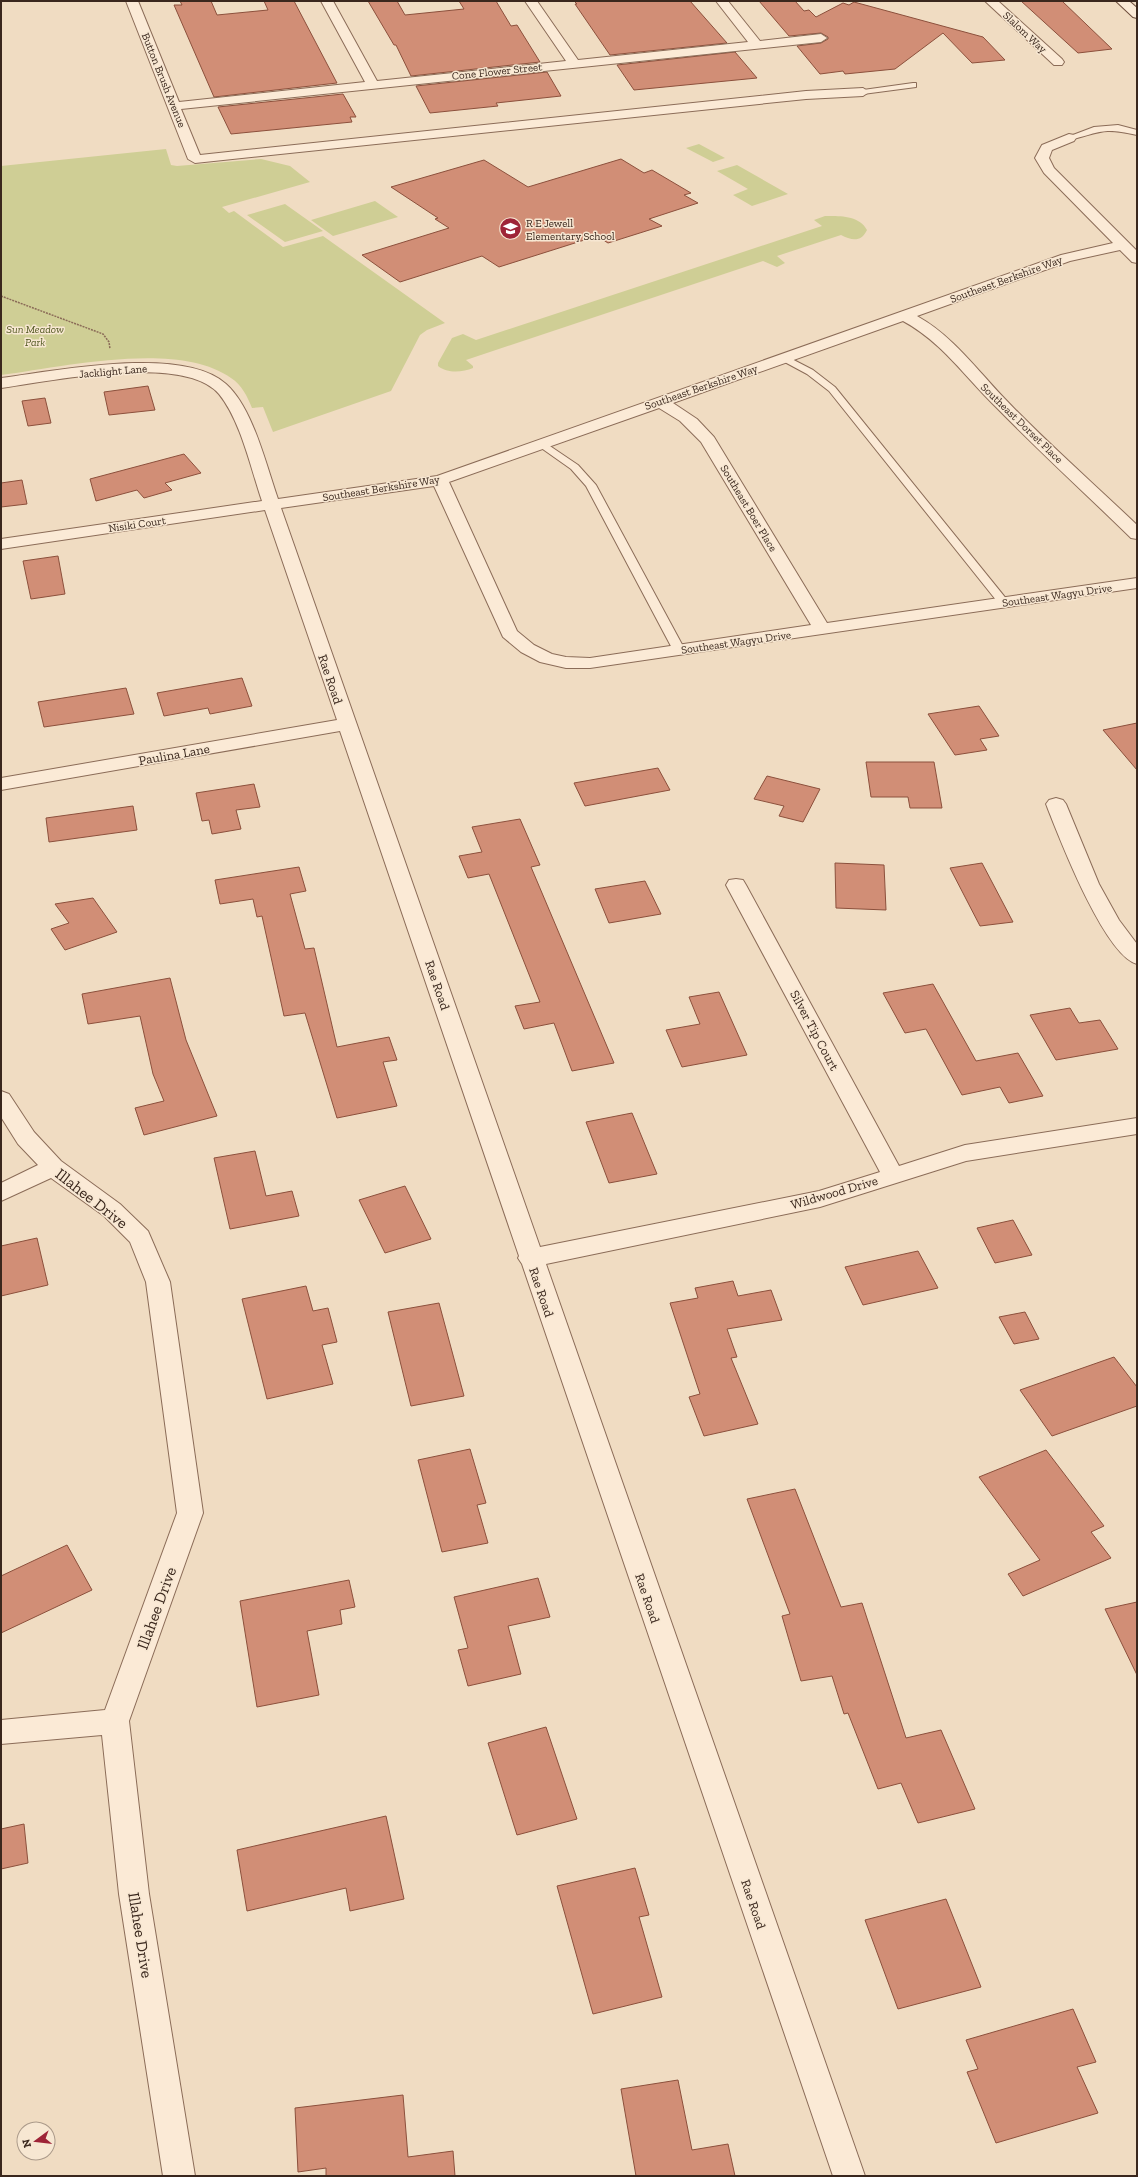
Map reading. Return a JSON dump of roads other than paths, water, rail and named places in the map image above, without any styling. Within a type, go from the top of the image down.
[{"type":"street","name":"Button Brush Avenue","points":[[132,1],[195,159],[806,94],[863,92]]},
{"type":"street","points":[[327,1],[372,84]]},
{"type":"street","points":[[531,1],[574,63]]},
{"type":"street","points":[[722,1],[757,45]]},
{"type":"street","name":"Slalom Way","points":[[992,1],[1058,62]]},
{"type":"street","points":[[1122,1],[1137,14]]},
{"type":"street","name":"Cone Flower Street","points":[[174,106],[821,38]]},
{"type":"street","points":[[1069,138],[1047,148],[1042,158],[1049,170],[1137,259]]},
{"type":"street","name":"Southeast Berkshire Way","points":[[272,505],[440,480],[1066,258],[1123,245]]},
{"type":"street","name":"Southeast Dorset Place","points":[[904,315],[924,326],[949,347],[1000,403],[1137,534]]},
{"type":"street","name":"Jacklight Lane","points":[[1,383],[114,369],[157,367],[202,376],[219,386],[236,407]]},
{"type":"street","name":"Southeast Boer Place","points":[[660,402],[680,413],[697,425],[708,440],[822,629]]},
{"type":"street","name":"Rae Road","points":[[236,407],[272,505],[347,724],[410,901],[530,1258],[849,2176]]},
{"type":"street","name":"Southeast Wagyu Drive","points":[[440,480],[509,633],[523,647],[541,657],[565,664],[590,663],[1137,583]]},
{"type":"street","name":"Nisiki Court","points":[[1,544],[272,505]]},
{"type":"street","name":"Paulina Lane","points":[[1,784],[347,724]]},
{"type":"street","points":[[1056,804],[1086,878],[1121,940],[1137,957]]},
{"type":"street","name":"Silver Tip Court","points":[[736,885],[893,1175]]},
{"type":"street","name":"Illahee Drive","points":[[1,1100],[26,1138],[52,1167],[112,1210],[140,1237],[158,1282],[190,1513],[115,1721],[134,1894],[179,2176]]},
{"type":"street","name":"Wildwood Drive","points":[[530,1258],[820,1199],[965,1153],[1137,1126]]},
{"type":"street","points":[[1,1193],[52,1167]]},
{"type":"street","points":[[1,1732],[115,1721]]},
{"type":"lane","points":[[863,92],[913,85]]},
{"type":"lane","points":[[1069,138],[1110,126],[1137,133]]},
{"type":"lane","points":[[784,358],[823,380],[832,389],[1004,603]]},
{"type":"lane","points":[[541,443],[573,464],[584,474],[679,650]]},
{"type":"place","name":"R E Jewell Elementary School","points":[[510,229]]},
{"type":"park label","name":"Sun Meadow Park","points":[[35,335]]}]
